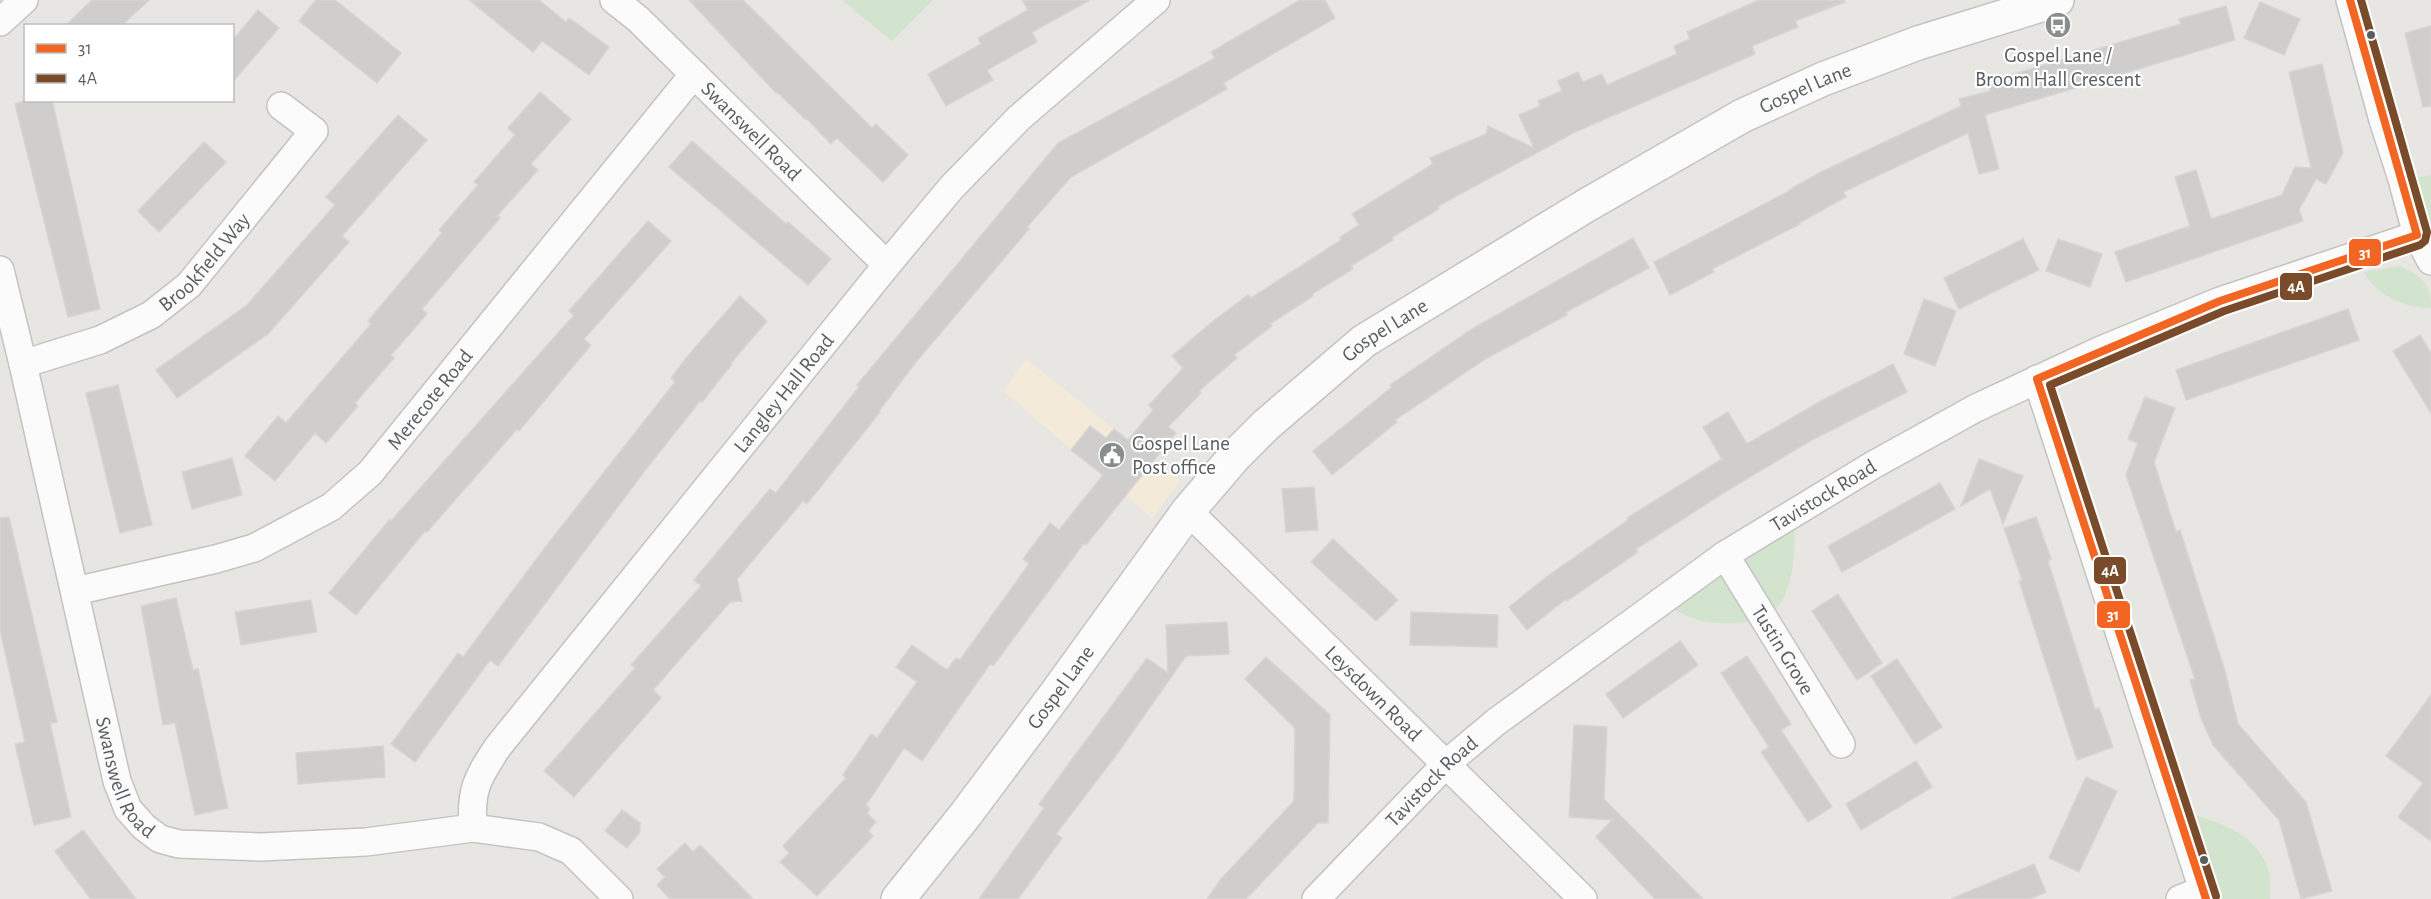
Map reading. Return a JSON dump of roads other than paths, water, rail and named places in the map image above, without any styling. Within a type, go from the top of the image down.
[{"type":"street","points":[[0,22],[24,0]]},
{"type":"street","name":"Swanswell Road","points":[[614,0],[638,19],[887,265]]},
{"type":"street","name":"Langley Hall Road","points":[[473,828],[471,804],[478,777],[497,748],[887,265],[951,188],[1019,118],[1156,0]]},
{"type":"street","name":"Gospel Lane","points":[[898,899],[1042,714],[1188,511],[1235,456],[1266,425],[1364,341],[1587,206],[1742,116],[1822,79],[1918,43],[2057,0]]},
{"type":"street","points":[[2350,0],[2417,235],[2431,261]]},
{"type":"street","name":"Merecote Road","points":[[75,591],[216,559],[254,548],[331,507],[370,473],[694,74]]},
{"type":"street","name":"Brookfield Way","points":[[23,364],[100,340],[151,315],[189,285],[314,131],[281,106]]},
{"type":"street","name":"Tavistock Road","points":[[1316,899],[1447,763],[1496,722],[1725,555],[1873,465],[1976,408],[2037,379],[2220,301],[2417,235]]},
{"type":"street","name":"Swanswell Road","points":[[0,270],[117,781],[128,809],[144,827],[160,838],[179,844],[199,846],[261,847],[366,842],[473,828],[539,837],[571,851],[619,899]]},
{"type":"street","points":[[2037,379],[2196,896]]},
{"type":"street","name":"Leysdown Road","points":[[1188,511],[1583,899]]},
{"type":"street","name":"Tustin Grove","points":[[1725,555],[1841,744]]},
{"type":"place","name":"Gospel Lane / Broom Hall Crescent","points":[[2058,25]]},
{"type":"place","name":"Gospel Lane Post office","points":[[1112,455]]}]
